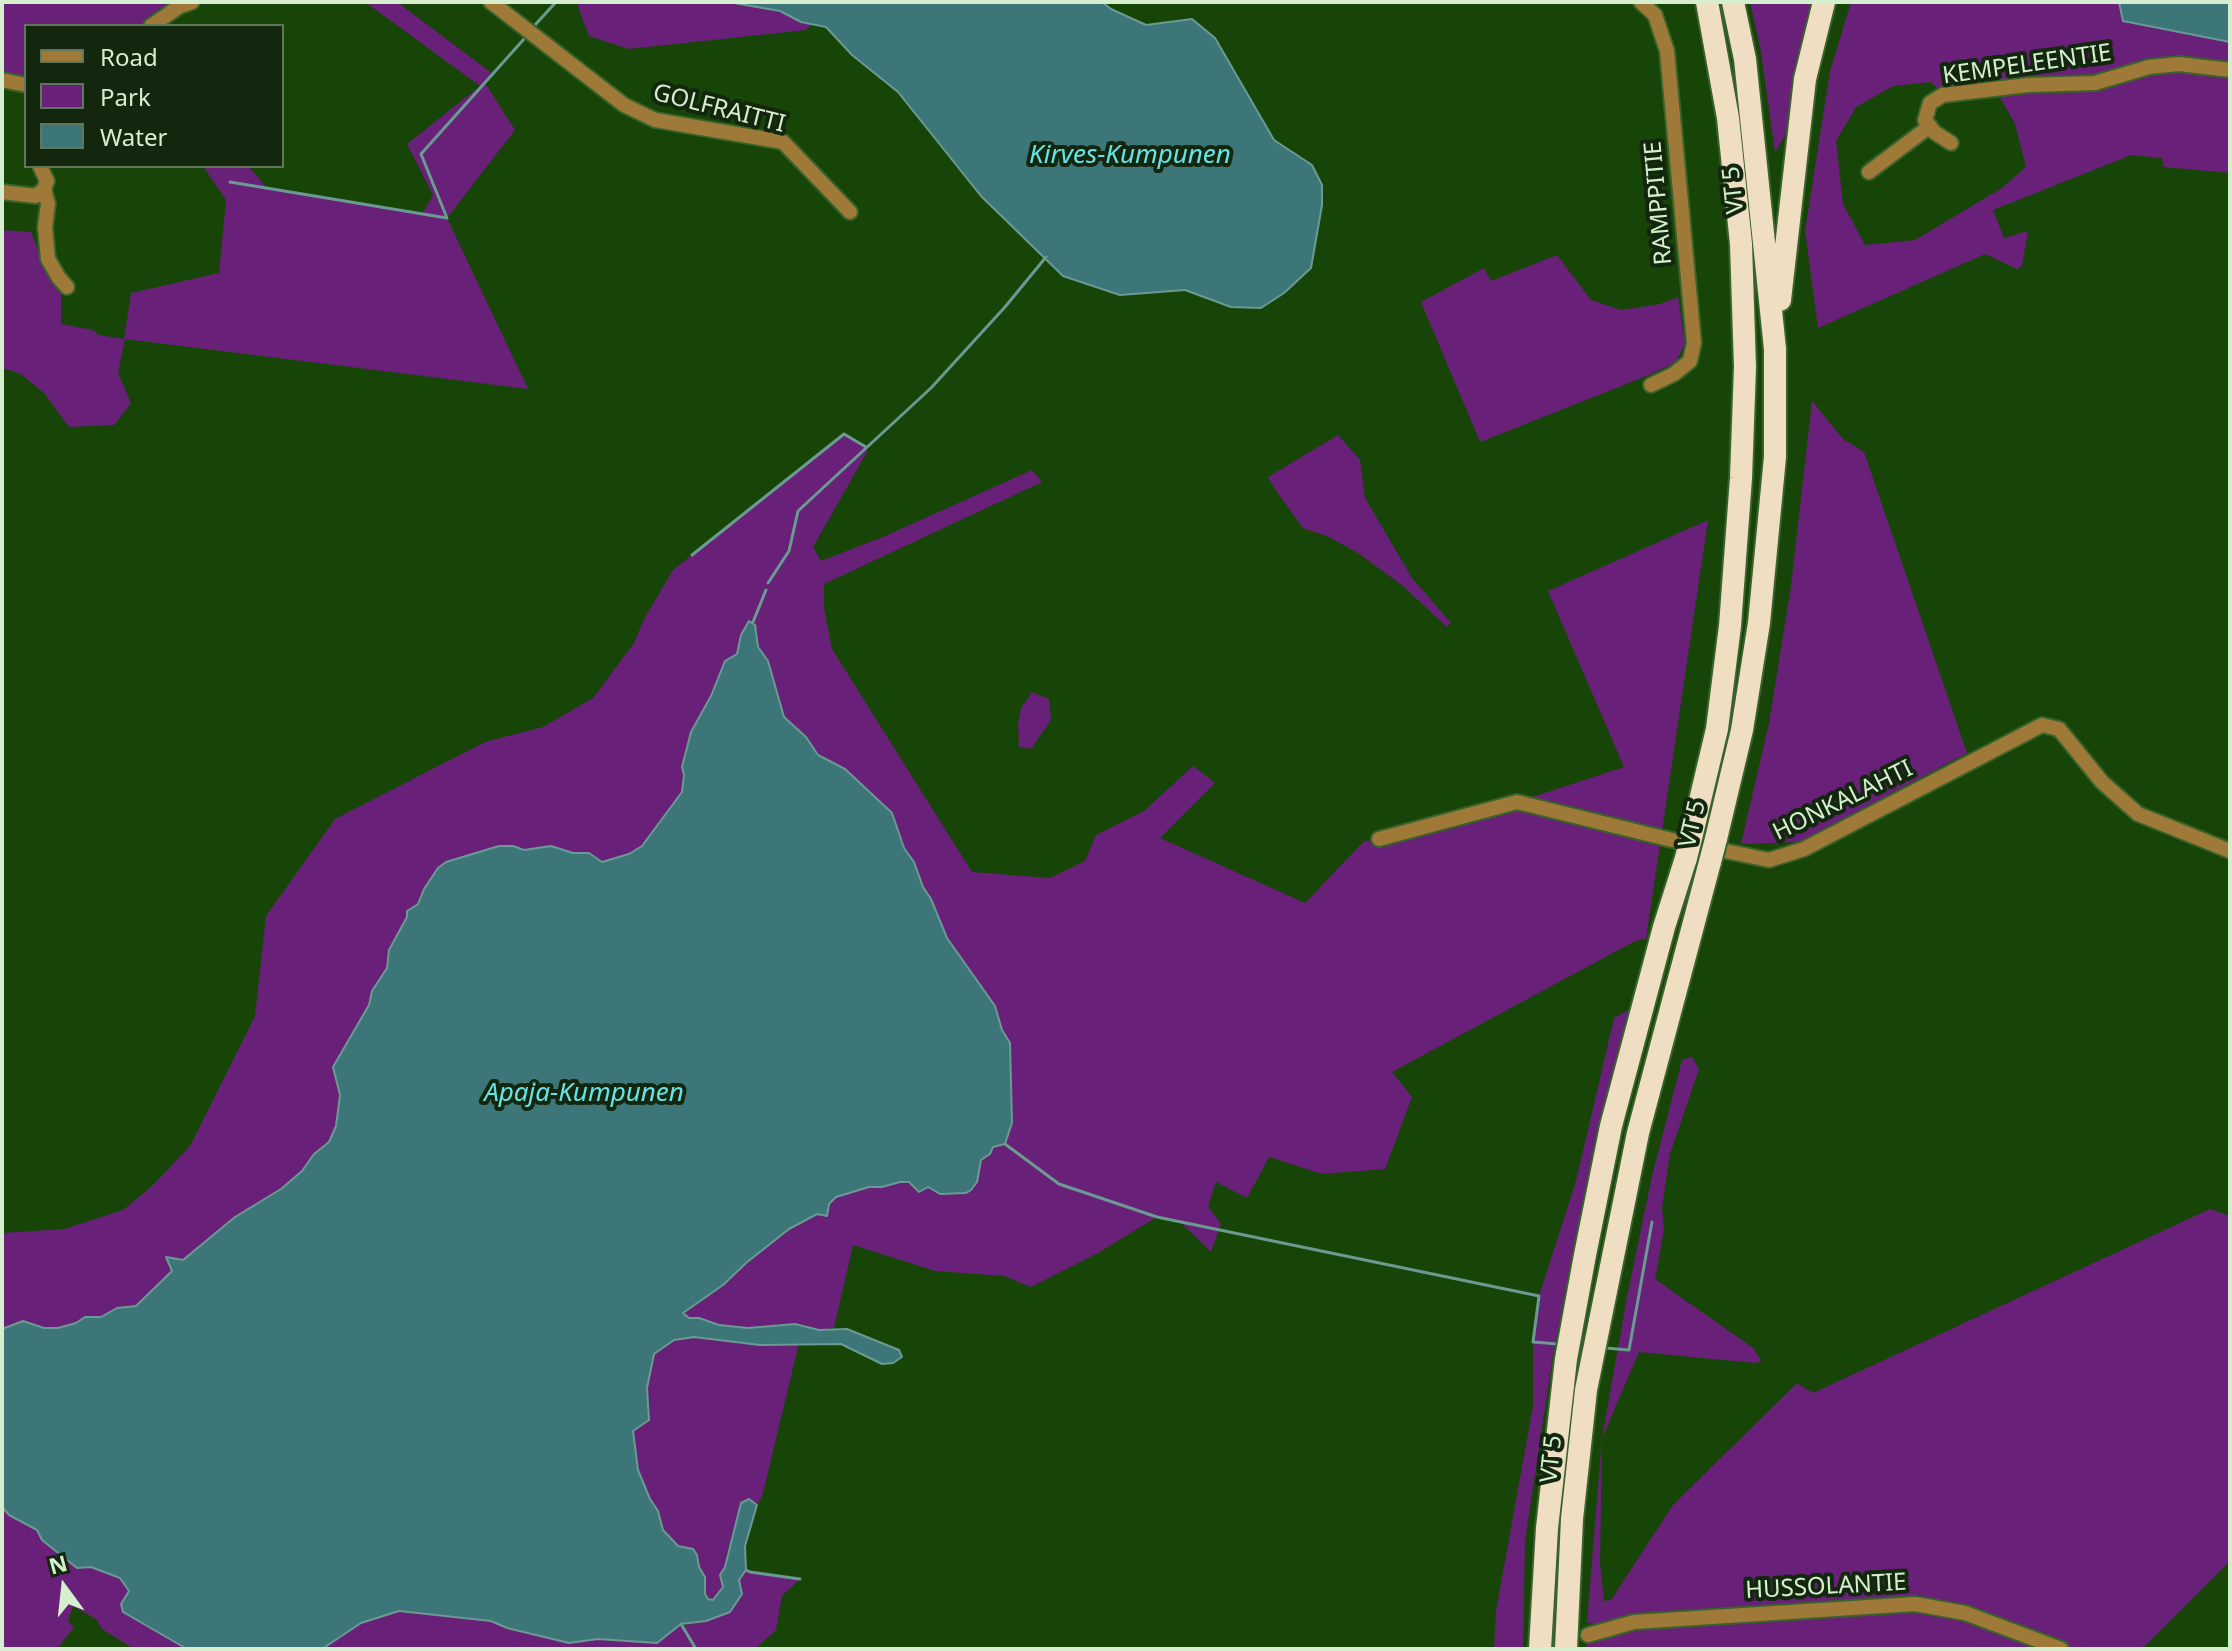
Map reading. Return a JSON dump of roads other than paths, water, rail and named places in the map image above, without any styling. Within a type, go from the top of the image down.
[{"type":"highway","name":"VT 5","points":[[1540,1649],[1547,1528],[1566,1359],[1582,1270],[1611,1126],[1664,927],[1686,858],[1717,729],[1730,626],[1741,478],[1745,367],[1741,244],[1728,118],[1707,2]]},
{"type":"highway","name":"VT 5","points":[[1566,1649],[1572,1519],[1586,1390],[1638,1133],[1742,730],[1759,623],[1775,457],[1775,349],[1745,59],[1733,2]]},
{"type":"highway","points":[[1775,349],[1805,79],[1824,2]]},
{"type":"street","points":[[154,24],[180,6],[192,2]]},
{"type":"street","name":"GOLFRAITTI","points":[[491,2],[634,110],[655,120],[783,142],[850,212]]},
{"type":"street","name":"RAMPPITIE","points":[[1641,2],[1655,15],[1667,51],[1694,343],[1690,361],[1674,374],[1651,385]]},
{"type":"street","name":"KEMPELEENTIE","points":[[1930,126],[1925,120],[1930,103],[1943,95],[2028,85],[2095,83],[2149,67],[2179,64],[2230,70]]},
{"type":"street","points":[[2,80],[24,85]]},
{"type":"street","points":[[1869,172],[1930,126],[1951,143]]},
{"type":"street","points":[[2,192],[36,196],[47,181],[41,168]]},
{"type":"street","points":[[44,189],[48,204],[45,227],[48,259],[67,287]]},
{"type":"street","name":"HONKALAHTI","points":[[1379,839],[1517,802],[1769,860],[1804,849],[2042,725],[2059,729],[2102,782],[2138,814],[2230,851]]},
{"type":"street","name":"HUSSOLANTIE","points":[[1588,1635],[1634,1622],[1915,1604],[1965,1613],[2061,1649]]},
{"type":"water","name":"Kirves-Kumpunen","points":[[728,2],[1102,2],[1146,25],[1192,19],[1215,38],[1274,140],[1312,165],[1322,185],[1322,205],[1311,268],[1284,293],[1261,308],[1231,307],[1185,290],[1120,295],[1063,276],[981,196],[898,92],[852,55],[826,27],[801,22],[780,11]]},
{"type":"water","points":[[2119,2],[2230,2],[2230,42],[2123,21]]},
{"type":"water","name":"Apaja-Kumpunen","points":[[749,621],[755,625],[758,647],[768,661],[784,717],[806,737],[818,755],[845,769],[892,813],[904,848],[914,862],[947,938],[995,1006],[1002,1030],[1010,1043],[1012,1123],[1005,1144],[993,1147],[990,1154],[981,1160],[977,1182],[966,1193],[940,1194],[928,1187],[919,1192],[909,1182],[900,1182],[836,1197],[829,1204],[827,1216],[817,1214],[789,1229],[723,1285],[683,1313],[689,1318],[719,1325],[748,1328],[795,1324],[819,1330],[847,1329],[899,1350],[902,1357],[893,1363],[882,1364],[841,1344],[760,1345],[694,1337],[674,1340],[654,1354],[647,1388],[649,1420],[633,1431],[638,1470],[658,1511],[663,1530],[678,1546],[693,1549],[697,1555],[705,1577],[708,1599],[713,1600],[723,1587],[720,1575],[725,1567],[741,1503],[749,1499],[757,1505],[745,1546],[746,1570],[739,1580],[742,1594],[730,1612],[706,1621],[681,1624],[657,1643],[598,1639],[569,1643],[491,1621],[399,1611],[361,1623],[322,1649],[187,1649],[123,1612],[121,1604],[129,1591],[120,1578],[91,1567],[77,1568],[42,1540],[37,1530],[9,1515],[2,1507],[2,1329],[23,1321],[44,1328],[58,1328],[85,1317],[101,1317],[117,1308],[136,1306],[172,1271],[166,1257],[183,1260],[235,1217],[281,1189],[302,1171],[314,1154],[329,1142],[336,1126],[340,1095],[333,1067],[387,968],[389,950],[407,917],[407,911],[418,904],[438,868],[446,862],[499,846],[524,850],[551,846],[573,853],[589,853],[602,862],[629,854],[642,846],[682,792],[682,767],[691,732],[711,696],[725,661],[737,654],[741,635]]},
{"type":"waterway","points":[[535,25],[556,2]]},
{"type":"waterway","points":[[230,182],[447,218],[421,154],[524,39]]},
{"type":"waterway","points":[[768,583],[789,551],[798,511],[931,388],[1046,257]]},
{"type":"waterway","points":[[692,555],[844,434],[866,447]]},
{"type":"waterway","points":[[753,622],[766,590]]},
{"type":"waterway","points":[[1005,1144],[1059,1184],[1157,1217],[1539,1296],[1533,1342],[1558,1344]]},
{"type":"waterway","points":[[1606,1348],[1629,1350],[1652,1222]]},
{"type":"waterway","points":[[746,1570],[800,1579]]},
{"type":"waterway","points":[[681,1624],[696,1649]]}]
